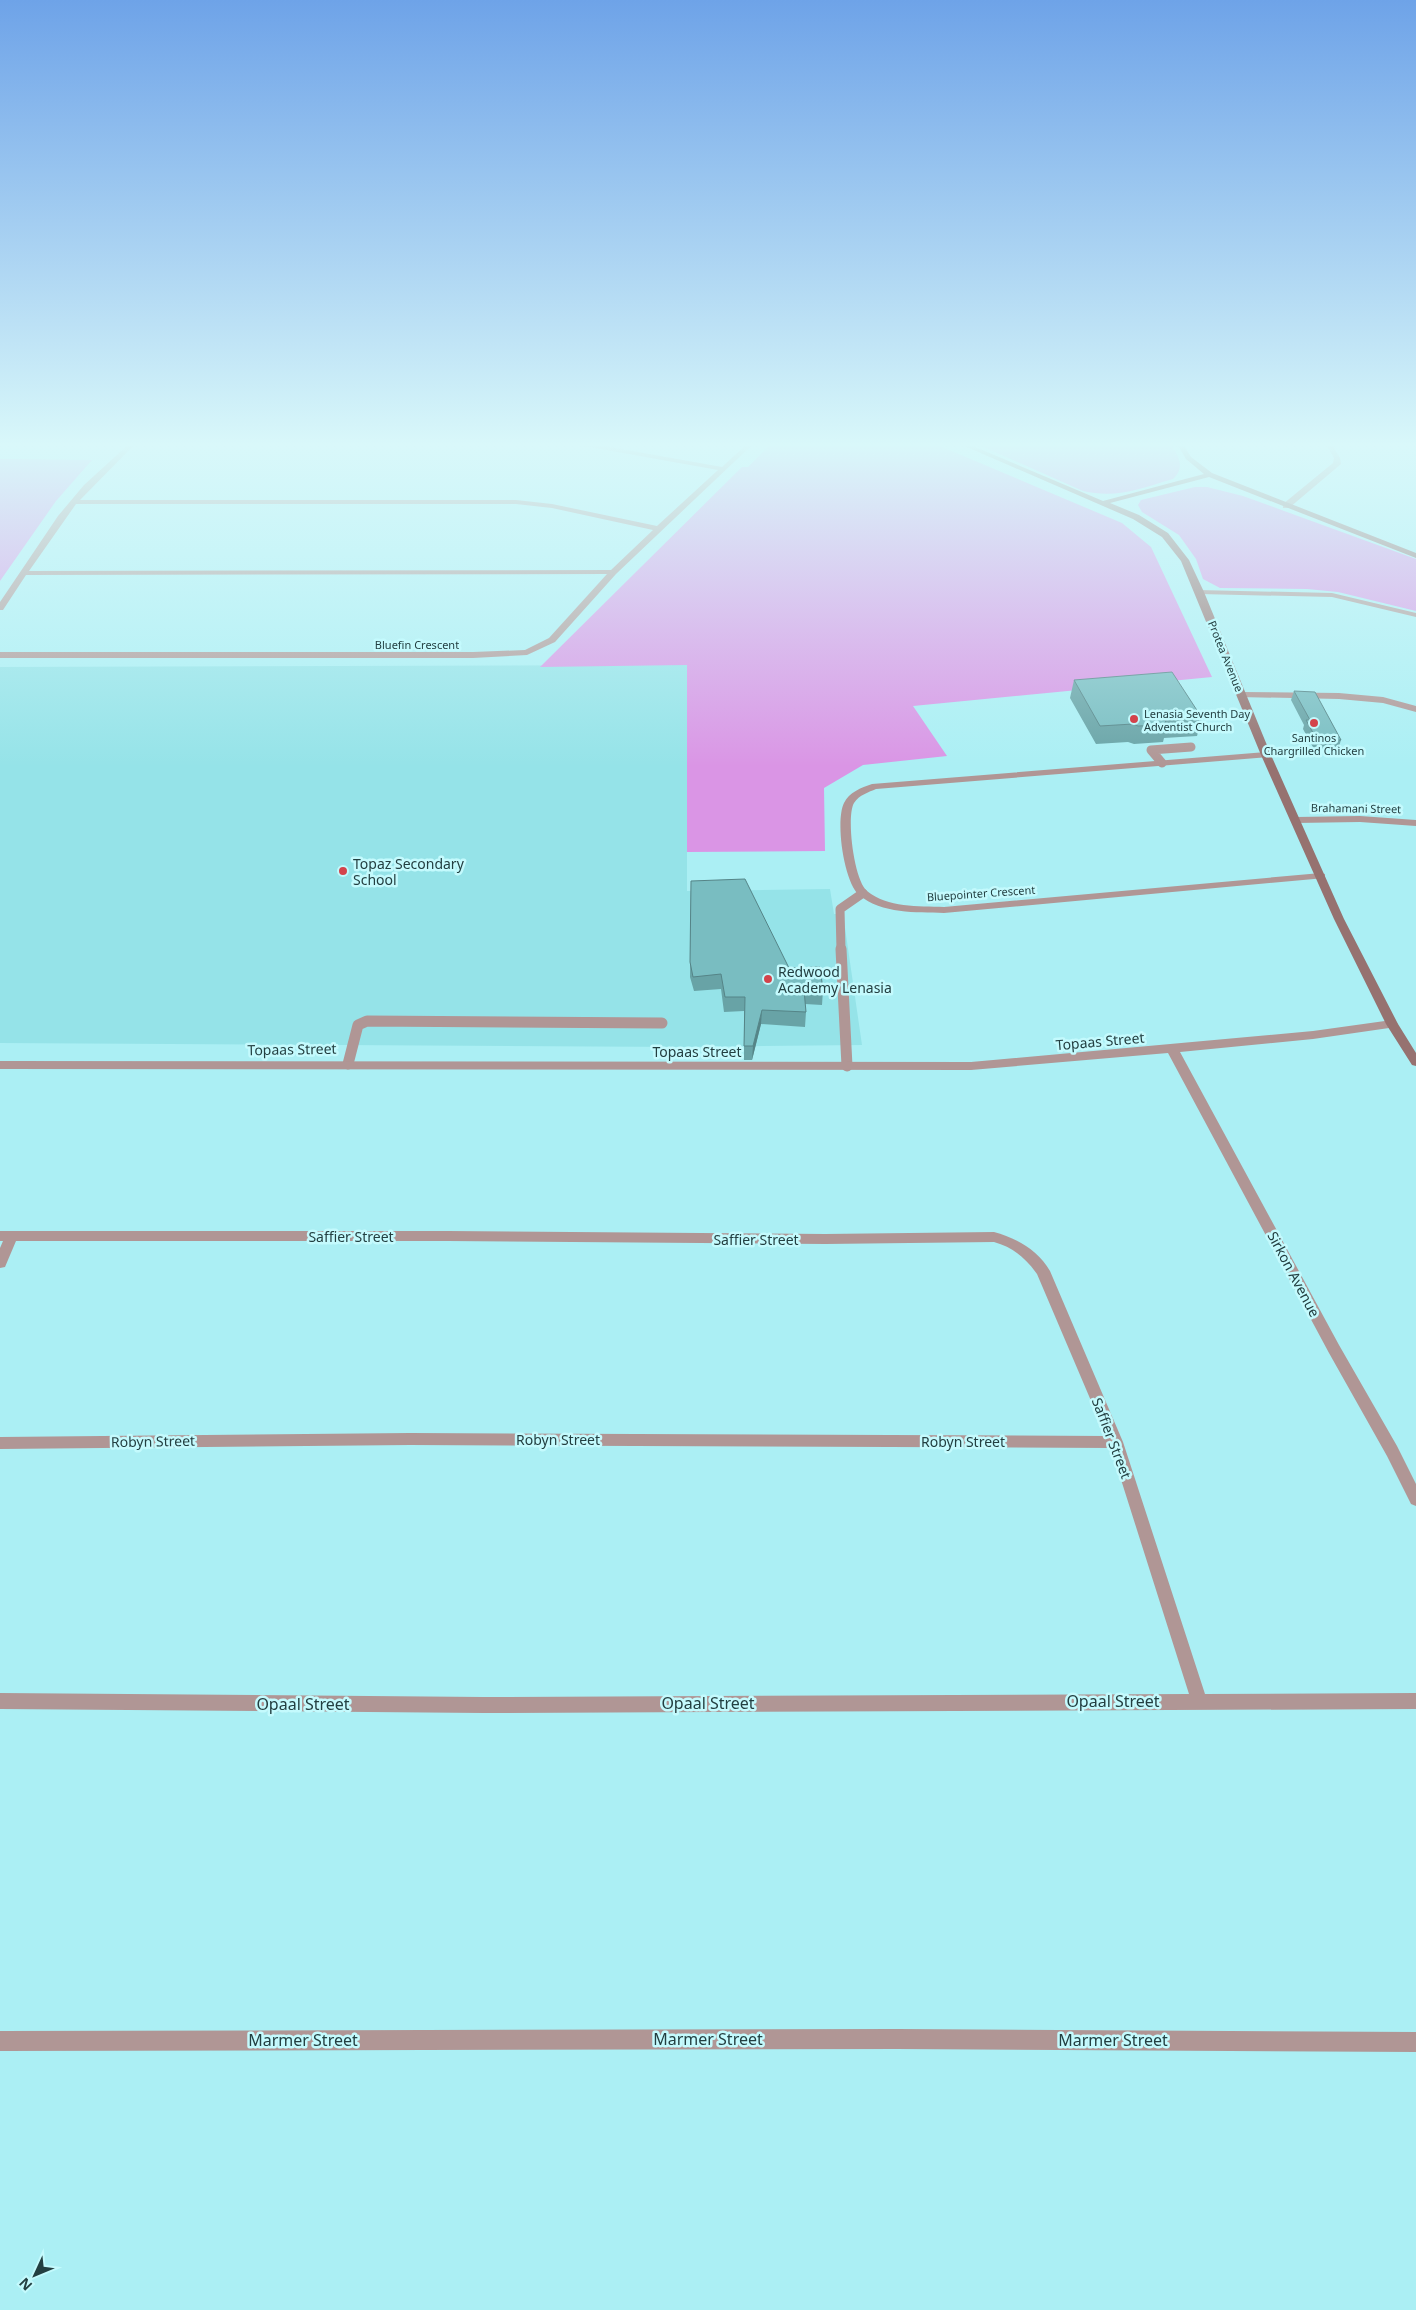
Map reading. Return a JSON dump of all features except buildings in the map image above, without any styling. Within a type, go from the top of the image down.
[{"type":"street","points":[[0,608],[38,552]]},
{"type":"street","name":"Bluefin Crescent","points":[[0,655],[516,654],[538,648],[552,640],[613,572],[634,552]]},
{"type":"street","name":"Protea Avenue","points":[[1179,552],[1185,560],[1200,592],[1266,756],[1339,919],[1392,1024],[1416,1062]]},
{"type":"street","points":[[23,573],[613,572]]},
{"type":"street","points":[[1200,592],[1332,595],[1416,615]]},
{"type":"street","points":[[1242,695],[1339,696],[1383,700],[1416,709]]},
{"type":"street","points":[[863,893],[856,886],[852,875],[847,808],[851,800],[866,789],[887,784],[978,779],[1266,756]]},
{"type":"street","name":"Brahamani Street","points":[[1296,820],[1360,819],[1416,823]]},
{"type":"street","name":"Bluepointer Crescent","points":[[863,893],[872,899],[898,907],[944,910],[1320,876]]},
{"type":"street","name":"Topaas Street","points":[[0,1065],[995,1065],[1313,1035],[1392,1024]]},
{"type":"street","name":"Sirkon Avenue","points":[[1172,1049],[1334,1349],[1392,1450],[1416,1499]]},
{"type":"street","points":[[0,1263],[6,1236]]},
{"type":"street","name":"Saffier Street","points":[[6,1236],[816,1239],[994,1237],[1017,1245],[1030,1255],[1043,1271],[1116,1442],[1198,1700]]},
{"type":"street","name":"Robyn Street","points":[[0,1442],[410,1439],[1116,1442]]},
{"type":"street","name":"Opaal Street","points":[[0,1701],[483,1705],[1198,1700],[1416,1701]]},
{"type":"street","name":"Marmer Street","points":[[0,2041],[897,2038],[1416,2042]]},
{"type":"lane","points":[[1162,763],[1151,750],[1191,747]]},
{"type":"lane","points":[[847,1066],[839,915],[840,909],[863,893]]},
{"type":"lane","points":[[348,1064],[358,1025],[367,1020],[662,1023]]},
{"type":"shaded area","points":[[0,552],[20,552],[0,581]]},
{"type":"shaded area","points":[[656,552],[1153,552],[1212,677],[913,706],[947,756],[863,765],[824,788],[825,851],[687,852],[687,665],[540,667]]},
{"type":"shaded area","points":[[1191,552],[1396,552],[1416,559],[1416,611],[1338,592],[1307,589],[1220,588],[1203,579],[1196,559]]},
{"type":"shaded area","name":"Topaz Secondary School","points":[[687,665],[687,891],[830,889],[834,914],[843,914],[862,1045],[682,1047],[0,1043],[0,667]]},
{"type":"place","name":"Lenasia Seventh Day Adventist Church","points":[[1134,719]]},
{"type":"place","name":"Santinos Chargrilled Chicken","points":[[1314,723]]},
{"type":"place","name":"Topaz Secondary School","points":[[343,871]]},
{"type":"place","name":"Redwood Academy Lenasia","points":[[768,979]]}]
